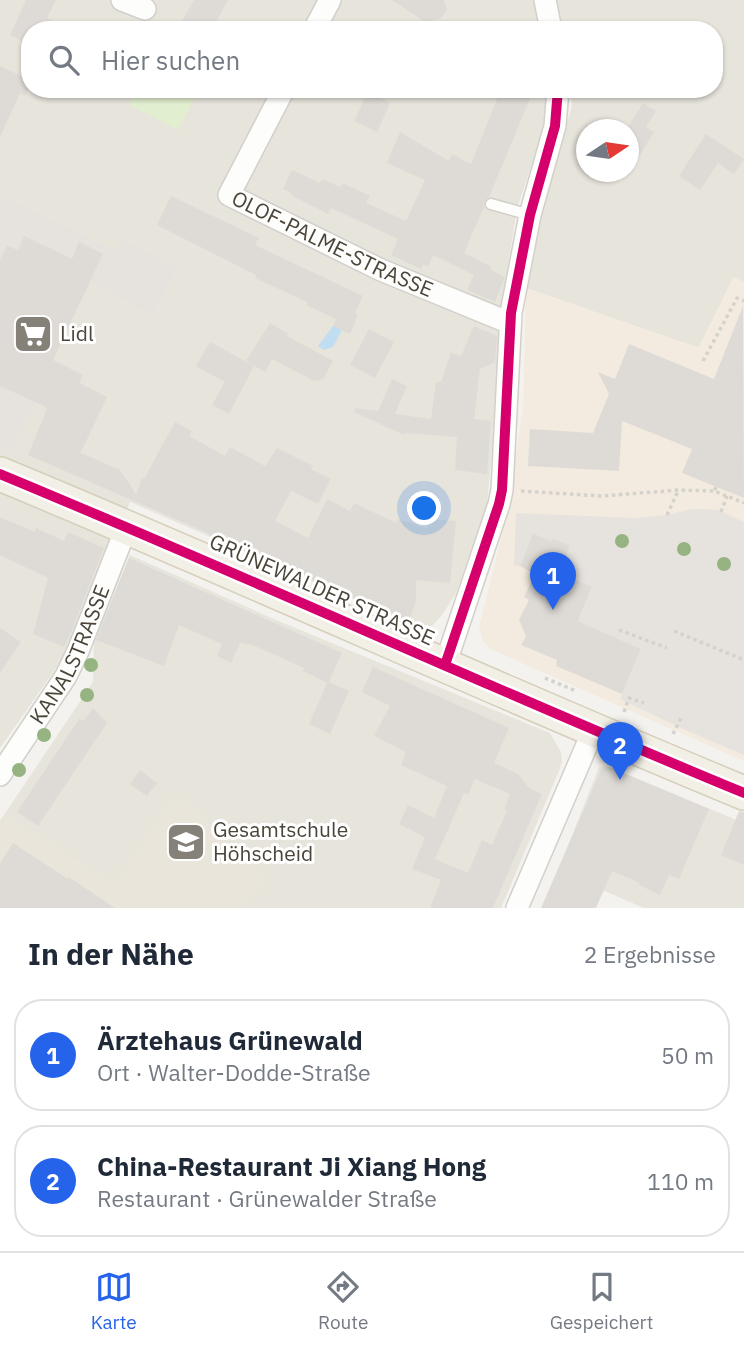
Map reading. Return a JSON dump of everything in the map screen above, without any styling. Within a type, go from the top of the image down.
[{"type":"main road","name":"GRÜNEWALDER STRASSE","points":[[0,474],[127,526],[593,731],[744,793]]},
{"type":"street","points":[[122,0],[145,9]]},
{"type":"street","points":[[319,21],[330,0]]},
{"type":"street","points":[[545,0],[549,21]]},
{"type":"street","name":"OLOF-PALME-STRASSE","points":[[279,98],[229,195],[381,270],[510,323]]},
{"type":"street","points":[[445,665],[502,490],[510,323],[530,215],[555,126],[557,98]]},
{"type":"street","name":"KANALSTRASSE","points":[[0,775],[74,660],[127,526]]},
{"type":"street","points":[[517,908],[593,731]]},
{"type":"lane","points":[[491,204],[530,215]]},
{"type":"path","points":[[703,361],[737,298],[744,301]]},
{"type":"path","points":[[502,490],[601,496],[715,489],[744,503]]},
{"type":"path","points":[[667,514],[679,490]]},
{"type":"path","points":[[721,512],[727,496]]},
{"type":"path","points":[[619,630],[667,648]]},
{"type":"path","points":[[674,631],[744,660]]},
{"type":"path","points":[[624,712],[629,698],[644,703]]},
{"type":"path","points":[[673,734],[681,718]]},
{"type":"shaded area","points":[[0,0],[538,0],[544,21],[21,21],[21,98],[547,98],[541,136],[517,209],[502,303],[503,328],[487,505],[456,593],[443,614],[432,626],[414,625],[130,502],[66,654],[0,748]]},
{"type":"shaded area","points":[[556,0],[744,0],[744,282],[733,278],[699,348],[526,288],[541,214],[572,106],[571,98],[723,98],[723,21],[560,21]]},
{"type":"shaded area","points":[[0,196],[117,251],[122,239],[177,268],[152,315],[90,281],[79,242],[72,259],[24,236],[18,250],[7,246],[0,260]]},
{"type":"shaded area","points":[[734,277],[744,282],[744,761],[490,649],[483,641],[479,627],[506,518],[523,407],[526,288],[698,348]]},
{"type":"shaded area","points":[[0,386],[34,402],[12,450],[0,444]]},
{"type":"shaded area","points":[[691,509],[718,510],[744,522],[744,755],[620,699],[641,649],[578,621],[592,588],[569,577],[561,565],[569,545],[554,538],[552,542],[533,533],[520,566],[514,565],[516,513],[634,518],[667,515]]},
{"type":"shaded area","points":[[130,555],[276,620],[550,733],[561,752],[562,762],[501,908],[0,908],[0,821],[93,682],[94,641]]},
{"type":"shaded area","points":[[607,766],[744,823],[744,908],[644,908],[558,871],[599,767]]},
{"type":"shaded area","name":"Gesamtschule Höhscheid","points":[[176,793],[269,878],[241,908],[0,908],[0,823],[6,814],[114,884]]},
{"type":"green space","points":[[132,98],[194,98],[178,130],[129,105]]},
{"type":"water","points":[[333,326],[342,330],[333,347],[324,350],[318,346]]},
{"type":"building","points":[[26,0],[56,0],[47,18],[53,21],[21,21],[21,40],[10,35]]},
{"type":"building","points":[[194,0],[228,0],[217,21],[182,21]]},
{"type":"building","points":[[392,0],[444,0],[447,10],[440,19],[424,21]]},
{"type":"building","points":[[0,66],[21,76],[21,94],[0,137]]},
{"type":"building","points":[[365,98],[380,98],[390,103],[377,132],[354,121]]},
{"type":"building","points":[[497,98],[530,98],[464,253],[505,277],[495,302],[467,290],[474,275],[433,255],[428,267],[423,264],[421,269],[391,255],[398,239],[331,208],[328,214],[283,189],[292,170],[320,183],[322,179],[340,187],[342,183],[370,196],[366,203],[406,221],[425,180],[387,163],[400,132],[449,161],[452,154],[471,164]]},
{"type":"building","points":[[643,103],[656,111],[646,127],[654,132],[639,157],[639,119],[633,119]]},
{"type":"building","points":[[706,134],[744,159],[734,174],[718,163],[700,190],[679,176]]},
{"type":"building","points":[[171,196],[259,238],[255,245],[363,296],[350,334],[333,326],[336,319],[306,305],[307,302],[255,278],[256,275],[157,225]]},
{"type":"building","points":[[24,236],[72,259],[79,242],[103,254],[53,360],[83,375],[79,383],[107,397],[79,452],[120,470],[136,494],[142,478],[144,479],[175,422],[192,431],[189,436],[225,456],[230,447],[265,466],[277,448],[313,466],[311,469],[331,479],[318,504],[291,491],[275,521],[308,538],[327,499],[350,511],[354,503],[396,523],[397,519],[427,528],[428,519],[456,521],[450,583],[416,580],[416,602],[408,622],[28,455],[47,409],[0,386],[0,260],[7,246],[18,250]]},
{"type":"building","points":[[743,306],[744,498],[682,473],[692,449],[622,421],[619,471],[528,466],[530,429],[593,433],[609,394],[598,372],[615,379],[629,344],[714,379]]},
{"type":"building","points":[[270,323],[288,334],[287,336],[333,361],[323,379],[314,381],[272,359],[265,372],[246,361]]},
{"type":"building","points":[[474,326],[497,336],[495,362],[480,369],[474,419],[491,421],[487,474],[455,470],[457,437],[404,435],[354,412],[355,408],[378,411],[392,379],[407,386],[395,414],[431,419],[436,382],[441,382],[451,353],[461,356]]},
{"type":"building","points":[[369,329],[394,342],[375,378],[350,365]]},
{"type":"building","points":[[210,342],[254,366],[229,414],[212,405],[225,382],[196,366]]},
{"type":"building","points":[[0,517],[35,532],[36,528],[64,541],[68,532],[104,548],[64,647],[33,634],[48,578],[0,555]]},
{"type":"building","points":[[533,533],[552,542],[553,538],[570,545],[561,565],[572,570],[569,577],[592,587],[578,621],[641,649],[622,694],[556,666],[557,660],[521,645],[526,636],[519,620],[529,600],[524,597],[535,574],[520,566]]},
{"type":"building","points":[[129,558],[342,653],[329,682],[349,691],[330,734],[309,724],[327,683],[303,671],[304,668],[253,645],[240,643],[231,663],[217,656],[222,644],[179,625],[164,666],[96,640]]},
{"type":"building","points":[[0,628],[21,642],[0,673]]},
{"type":"building","points":[[373,667],[509,728],[494,763],[518,774],[530,789],[542,794],[493,908],[430,908],[441,880],[412,869],[425,837],[399,824],[408,805],[434,818],[447,786],[401,765],[406,752],[374,736],[390,706],[362,692]],"holes":[[[475,779],[510,794],[504,809],[507,810],[492,845],[482,840],[468,873],[435,859],[464,793],[468,795]]]},
{"type":"building","points":[[93,708],[107,723],[38,826],[17,812],[79,719],[83,721]]},
{"type":"building","points":[[609,767],[709,809],[679,879],[669,875],[660,895],[612,871],[596,908],[541,908],[601,770]]},
{"type":"building","points":[[140,770],[157,783],[147,796],[130,784]]},
{"type":"building","points":[[739,811],[744,812],[744,865],[721,855]]},
{"type":"building","points":[[13,843],[115,908],[0,908],[0,863]]},
{"type":"cycle path","points":[[445,665],[502,490],[511,313],[530,215],[555,126],[557,98]]},
{"type":"cycle path","points":[[0,474],[744,793]]},
{"type":"place","name":"Lidl","points":[[33,334]]},
{"type":"place","name":"Ärztehaus Grünewald","points":[[553,610]]},
{"type":"place","name":"China-Restaurant Ji Xiang Hong","points":[[620,780]]},
{"type":"place","name":"Gesamtschule Höhscheid","points":[[186,842]]}]
